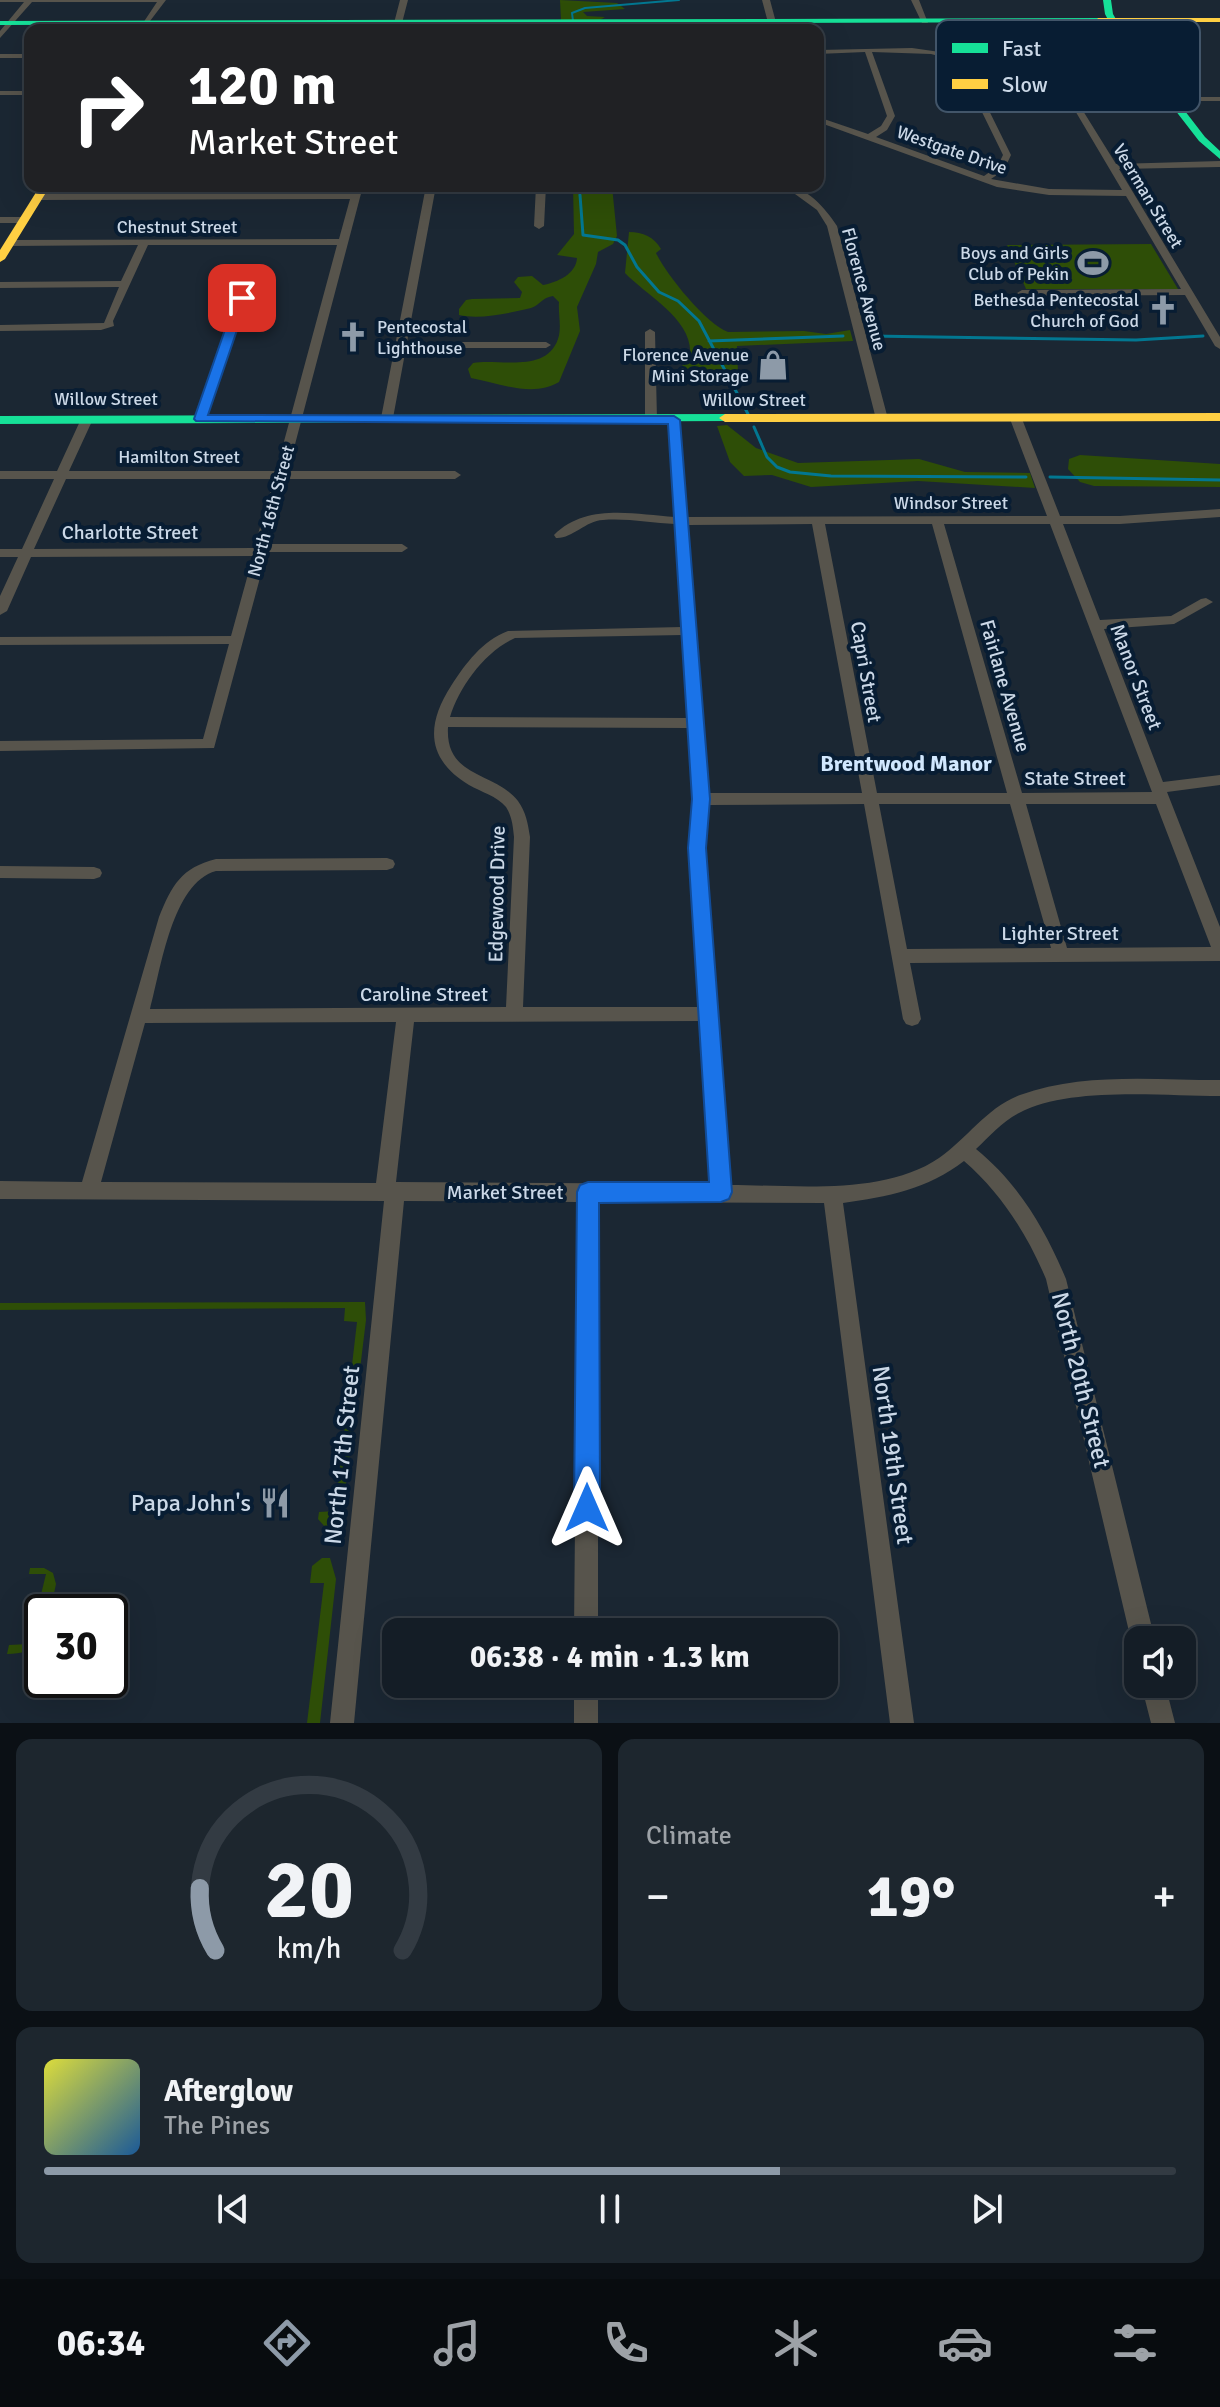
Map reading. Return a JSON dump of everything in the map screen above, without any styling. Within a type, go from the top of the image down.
[{"type":"main road","points":[[1088,20],[1115,15],[1146,20],[1220,20]]},
{"type":"main road","points":[[824,24],[936,21]]},
{"type":"main road","points":[[3,28],[24,28]]},
{"type":"main road","points":[[1182,112],[1202,139],[1220,156]]},
{"type":"main road","points":[[0,259],[41,192]]},
{"type":"main road","name":"Willow Street","points":[[0,420],[1220,417]]},
{"type":"street","points":[[0,0],[160,0],[146,24]]},
{"type":"street","points":[[3,28],[30,0]]},
{"type":"street","points":[[400,24],[404,0]]},
{"type":"street","points":[[766,0],[772,24]]},
{"type":"street","points":[[915,0],[925,21]]},
{"type":"street","points":[[868,51],[891,118],[884,128],[868,138]]},
{"type":"street","points":[[824,52],[936,53]]},
{"type":"street","points":[[0,56],[24,56]]},
{"type":"street","points":[[0,93],[24,93]]},
{"type":"street","points":[[984,180],[1005,163],[1005,149],[987,112]]},
{"type":"street","name":"Veerman Street","points":[[1080,112],[1220,346]]},
{"type":"street","name":"Westgate Drive","points":[[824,121],[984,180],[1049,192],[1128,193]]},
{"type":"street","points":[[1112,167],[1220,164]]},
{"type":"street","name":"North 16th Street","points":[[0,746],[209,744],[357,192]]},
{"type":"street","points":[[387,418],[430,192]]},
{"type":"street","points":[[539,226],[541,192]]},
{"type":"street","name":"Florence Avenue","points":[[797,192],[820,208],[832,226],[882,419]]},
{"type":"street","points":[[0,220],[24,220]]},
{"type":"street","name":"Chestnut Street","points":[[10,243],[343,242]]},
{"type":"street","points":[[0,328],[101,327],[110,324],[108,321],[144,243]]},
{"type":"street","points":[[200,419],[251,271]]},
{"type":"street","points":[[0,285],[127,284]]},
{"type":"street","points":[[1022,293],[1187,292]]},
{"type":"street","points":[[650,332],[651,420]]},
{"type":"street","points":[[401,345],[546,345]]},
{"type":"street","points":[[0,611],[87,419]]},
{"type":"street","name":"Manor Street","points":[[1016,419],[1220,952]]},
{"type":"street","points":[[674,420],[701,799],[697,848],[721,1192]]},
{"type":"street","name":"Hamilton Street","points":[[0,475],[455,475]]},
{"type":"street","name":"Windsor Street","points":[[560,535],[582,521],[597,517],[681,521],[1144,520],[1220,513]]},
{"type":"street","name":"Capri Street","points":[[818,521],[912,1019]]},
{"type":"street","name":"Fairlane Avenue","points":[[937,521],[1061,955]]},
{"type":"street","name":"Charlotte Street","points":[[0,553],[402,548]]},
{"type":"street","points":[[1095,625],[1174,620],[1206,602]]},
{"type":"street","points":[[688,631],[531,631],[506,636],[490,645],[464,678],[447,704],[441,722],[696,723]]},
{"type":"street","points":[[0,641],[238,640]]},
{"type":"street","name":"Edgewood Drive","points":[[441,722],[441,746],[455,767],[476,783],[503,796],[519,817],[522,837],[514,1015]]},
{"type":"street","name":"State Street","points":[[701,799],[1016,798],[1160,793],[1220,780]]},
{"type":"street","points":[[89,1190],[167,917],[177,893],[192,874],[206,867],[237,864],[387,864]]},
{"type":"street","points":[[0,872],[94,873]]},
{"type":"street","name":"Lighter Street","points":[[901,956],[1220,952]]},
{"type":"street","name":"Caroline Street","points":[[140,1016],[708,1014]]},
{"type":"street","name":"North 17th Street","points":[[342,1723],[406,1016]]},
{"type":"street","name":"Market Street","points":[[0,1190],[832,1193],[899,1185],[937,1169],[963,1149],[987,1123],[1022,1102],[1084,1091],[1220,1088]]},
{"type":"street","name":"North 20th Street","points":[[963,1149],[1012,1195],[1038,1237],[1056,1279],[1140,1626]]},
{"type":"street","points":[[586,1618],[588,1192]]},
{"type":"street","name":"North 19th Street","points":[[832,1193],[902,1723]]},
{"type":"street","points":[[586,1698],[586,1723]]},
{"type":"street","points":[[1157,1698],[1163,1723]]},
{"type":"green space","points":[[560,0],[617,3],[625,9],[583,12],[587,16],[605,17],[600,20],[561,20]]},
{"type":"green space","points":[[573,192],[613,192],[617,236],[613,244],[598,252],[596,264],[577,307],[580,331],[559,382],[549,387],[527,389],[471,378],[468,369],[473,363],[532,361],[552,350],[560,330],[559,302],[553,296],[531,308],[476,317],[459,315],[459,309],[466,300],[520,298],[522,292],[514,282],[518,277],[532,276],[543,285],[570,273],[577,258],[557,255],[574,234]]},
{"type":"green space","points":[[629,232],[643,234],[655,241],[661,249],[656,253],[677,285],[698,309],[728,332],[804,331],[826,334],[850,330],[853,341],[737,346],[738,372],[745,378],[732,382],[694,373],[682,365],[690,356],[685,331],[667,310],[625,273]]},
{"type":"green space","points":[[1151,244],[1178,289],[1026,289],[1007,245]]},
{"type":"green space","points":[[727,425],[756,448],[798,463],[919,459],[965,472],[1030,473],[1035,488],[918,481],[811,487],[772,475],[744,476],[730,462],[717,426]]},
{"type":"green space","points":[[1080,455],[1220,464],[1220,487],[1094,486],[1080,482],[1068,469],[1069,459]]},
{"type":"green space","points":[[365,1302],[366,1320],[343,1509],[334,1528],[326,1528],[318,1519],[319,1512],[335,1511],[357,1322],[344,1321],[345,1308],[0,1310],[0,1303]]},
{"type":"green space","points":[[322,1558],[330,1558],[336,1579],[320,1723],[307,1723],[324,1583],[310,1583],[312,1566]]},
{"type":"green space","points":[[30,1568],[44,1568],[53,1573],[56,1584],[54,1594],[41,1594],[46,1574],[29,1574]]},
{"type":"green space","points":[[24,1644],[24,1651],[7,1654],[9,1645]]},
{"type":"waterway","points":[[573,21],[572,13],[585,8],[679,0]]},
{"type":"waterway","points":[[580,192],[580,197]]},
{"type":"waterway","points":[[580,195],[583,235],[618,240],[625,245],[637,267],[659,292],[678,301],[699,321],[710,341]]},
{"type":"waterway","points":[[710,341],[843,336]]},
{"type":"waterway","points":[[870,336],[1136,340],[1203,336]]},
{"type":"waterway","points":[[710,341],[748,414]]},
{"type":"waterway","points":[[754,427],[767,457],[777,467],[790,472],[831,476],[1026,477]]},
{"type":"waterway","points":[[1050,477],[1220,480]]},
{"type":"traffic: fast","points":[[1107,0],[1112,20]]},
{"type":"traffic: fast","points":[[0,23],[936,20]]},
{"type":"traffic: fast","points":[[1181,112],[1220,156]]},
{"type":"traffic: fast","points":[[0,420],[725,418]]},
{"type":"traffic: slow","points":[[1098,20],[1220,20]]},
{"type":"traffic: slow","points":[[0,259],[41,192]]},
{"type":"traffic: slow","points":[[725,418],[1220,417]]},
{"type":"place","name":"Boys and Girls Club of Pekin","points":[[1093,263]]},
{"type":"place","name":"Bethesda Pentecostal Church of God","points":[[1163,310]]},
{"type":"place","name":"Pentecostal Lighthouse","points":[[353,337]]},
{"type":"place","name":"Florence Avenue Mini Storage","points":[[773,365]]},
{"type":"place","name":"Papa John's","points":[[275,1503]]},
{"type":"district","name":"Brentwood Manor","points":[[906,763]]},
{"type":"route","points":[[242,298],[200,419],[674,420],[701,799],[697,848],[721,1192],[588,1192],[587,1508]]}]
